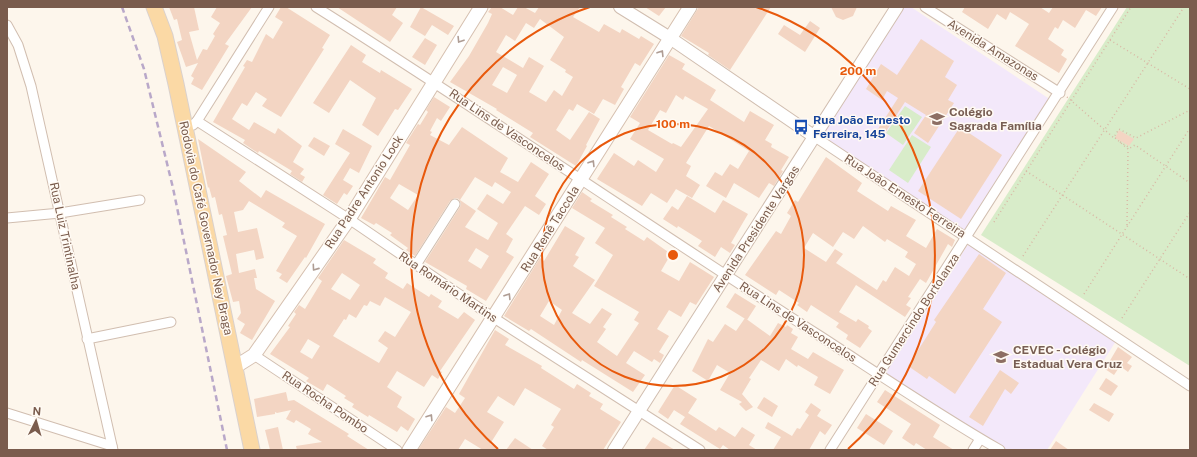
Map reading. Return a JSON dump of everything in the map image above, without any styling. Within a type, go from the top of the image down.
[{"type":"main road","name":"Rodovia do Café Governador Ney Braga","points":[[154,7],[165,36],[252,450]]},
{"type":"main road","name":"Rua Padre Antonio Lock","points":[[235,367],[254,355],[349,219],[481,7]]},
{"type":"main road","name":"Rua Renê Taccola","points":[[409,450],[582,180],[690,7]]},
{"type":"street","points":[[185,130],[197,121],[269,7]]},
{"type":"street","name":"Rua Lins de Vasconcelos","points":[[316,7],[434,81],[726,276],[980,439],[1000,450]]},
{"type":"street","name":"Rua João Ernesto Ferreira","points":[[620,7],[670,38],[1190,386]]},
{"type":"street","name":"Avenida Presidente Vargas","points":[[614,450],[897,7]]},
{"type":"street","name":"Avenida Amazonas","points":[[925,7],[1060,93]]},
{"type":"street","name":"Rua Gumercindo Bortolanza","points":[[830,450],[1060,93],[1113,7]]},
{"type":"street","name":"Rua Luiz Trintinalha","points":[[7,25],[18,45],[31,86],[112,448]]},
{"type":"street","name":"Rua Romário Martins","points":[[197,121],[349,219],[494,318],[700,450]]},
{"type":"street","points":[[7,218],[60,213],[140,200]]},
{"type":"street","points":[[416,265],[455,204]]},
{"type":"street","points":[[87,339],[171,322]]},
{"type":"street","name":"Rua Rocha Pombo","points":[[254,355],[397,450]]},
{"type":"street","points":[[7,413],[112,448]]},
{"type":"street","points":[[973,450],[980,439]]},
{"type":"path","points":[[994,222],[1131,7]]},
{"type":"path","points":[[1022,256],[1184,7]]},
{"type":"path","points":[[1110,40],[1190,90]]},
{"type":"path","points":[[1060,93],[1072,100],[1128,149],[1127,227]]},
{"type":"path","points":[[1114,138],[1119,129],[1136,138],[1190,110]]},
{"type":"path","points":[[1084,294],[1190,128]]},
{"type":"path","points":[[1114,138],[1130,148],[1136,145],[1190,183]]},
{"type":"path","points":[[1026,170],[1190,279]]},
{"type":"path","points":[[1122,318],[1190,212]]},
{"type":"shaded area","name":"Colégio Sagrada Família","points":[[902,7],[911,7],[1054,102],[967,233],[820,136]]},
{"type":"shaded area","name":"CEVEC - Colégio Estadual Vera Cruz","points":[[969,243],[1116,341],[1047,450],[1007,450],[885,373]]},
{"type":"green space","points":[[1127,7],[1190,7],[1190,366],[981,235]]},
{"type":"green space","points":[[905,106],[922,117],[903,145],[886,133]]},
{"type":"green space","points":[[912,135],[931,147],[908,183],[889,170]]},
{"type":"building","points":[[169,7],[194,7],[199,30],[189,32],[197,60],[203,49],[207,50],[215,36],[213,34],[220,23],[211,17],[217,7],[252,7],[225,44],[229,46],[202,90],[191,84],[194,78],[191,76],[198,63],[186,67],[177,42],[182,40],[177,19],[174,20]]},
{"type":"building","points":[[281,7],[286,7],[330,35],[322,48],[324,49],[281,117],[262,106],[267,99],[256,92],[247,106],[242,103],[232,119],[249,130],[254,122],[275,134],[278,128],[302,146],[293,162],[304,169],[300,174],[305,177],[302,182],[290,174],[292,171],[259,151],[258,153],[243,143],[245,140],[213,122],[245,67],[243,66],[247,60],[252,62],[266,34],[273,39],[283,22],[275,17]]},
{"type":"building","points":[[337,7],[397,7],[392,15],[403,23],[390,42]]},
{"type":"building","points":[[421,7],[454,26],[448,35],[432,25],[425,36],[410,27]]},
{"type":"building","points":[[492,7],[500,7],[513,15],[518,7],[524,7],[535,13],[539,7],[580,7],[573,17],[599,32],[604,24],[620,33],[622,29],[639,39],[641,36],[654,44],[640,66],[635,63],[621,87],[624,89],[615,105],[603,99],[594,114],[577,104],[573,111],[569,109],[556,130],[570,140],[589,112],[600,119],[576,166],[530,137],[533,133],[496,110],[497,109],[450,82],[469,56],[488,23],[492,14],[488,12]],"holes":[[[540,19],[564,37],[550,60],[566,70],[565,72],[573,77],[562,96],[554,90],[546,102],[529,92],[544,66],[529,57],[523,68],[496,52],[506,35],[515,41],[526,23],[534,28]],[[503,67],[517,75],[507,93],[492,85]]]},
{"type":"building","points":[[645,7],[666,7],[659,16]]},
{"type":"building","points":[[699,7],[771,7],[730,70],[708,55],[709,53],[681,36]]},
{"type":"building","points":[[831,7],[857,7],[853,16],[843,20],[836,17]]},
{"type":"building","points":[[965,7],[1040,7],[1049,13],[1053,7],[1102,7],[1096,16],[1086,10],[1075,28],[1063,20],[1058,29],[1055,27],[1048,39],[1064,50],[1061,55],[1067,59],[1059,73],[1015,46],[1029,24],[1010,12],[1006,20],[997,14],[988,29],[962,12]]},
{"type":"building","points":[[810,21],[820,28],[805,52],[778,34],[784,25],[800,35]]},
{"type":"building","points":[[425,38],[437,45],[425,65],[412,57]]},
{"type":"building","points":[[921,39],[954,61],[945,77],[957,85],[948,100],[954,103],[928,143],[914,133],[926,115],[905,102],[883,136],[876,132],[898,98],[887,91],[882,100],[866,89],[881,64],[897,75]]},
{"type":"building","points":[[351,45],[366,55],[362,62],[380,73],[381,70],[412,89],[398,110],[395,109],[378,136],[362,125],[376,98],[350,80],[329,113],[313,103]]},
{"type":"building","points":[[669,55],[685,64],[682,69],[716,90],[710,100],[744,122],[750,111],[774,125],[765,140],[772,144],[771,147],[789,157],[774,186],[769,183],[759,198],[734,183],[726,198],[706,186],[715,172],[722,176],[730,164],[738,169],[749,151],[709,126],[686,163],[691,166],[686,176],[700,185],[692,198],[676,189],[667,203],[651,193],[642,206],[597,179],[614,153],[634,166],[638,160],[656,172],[664,159],[630,139],[640,123],[630,117]],"holes":[[[676,95],[683,100],[685,96],[708,109],[681,147],[673,143],[672,144],[648,130],[660,110],[666,113]]]},
{"type":"building","points":[[434,97],[450,107],[441,121],[437,118],[430,131],[432,132],[430,135],[449,145],[462,127],[508,158],[500,172],[518,182],[531,162],[549,174],[535,196],[546,204],[539,215],[525,206],[506,234],[513,239],[506,252],[514,257],[486,301],[466,289],[467,286],[425,262],[460,207],[461,204],[459,199],[455,198],[450,201],[415,256],[406,250],[408,248],[390,235],[392,233],[376,223],[374,225],[361,218],[385,177],[390,180],[410,145],[406,143],[418,124],[420,125],[428,112],[426,110]],"holes":[[[475,177],[492,187],[495,182],[511,192],[503,204],[487,194],[477,209],[498,223],[488,240],[465,227],[476,211],[460,200]],[[399,184],[418,195],[408,210],[390,198]],[[476,248],[489,256],[481,269],[468,261]]]},
{"type":"building","points":[[960,127],[1002,155],[961,219],[918,191]]},
{"type":"building","points":[[343,129],[372,146],[359,173],[350,168],[343,180],[353,186],[347,195],[344,193],[337,204],[323,195],[350,153],[335,144]]},
{"type":"building","points":[[1119,130],[1134,139],[1129,146],[1115,138]]},
{"type":"building","points":[[314,137],[330,146],[324,156],[308,146]]},
{"type":"building","points":[[198,139],[246,172],[239,181],[261,198],[266,190],[325,224],[306,258],[305,257],[287,283],[279,278],[282,274],[276,271],[297,236],[282,227],[285,223],[249,201],[243,210],[234,212],[238,232],[257,228],[264,258],[256,260],[254,250],[236,254],[239,273],[255,269],[257,278],[254,278],[256,289],[275,301],[252,340],[240,333],[245,324],[237,319],[241,313],[239,301],[233,302],[226,276],[232,274],[223,236],[227,235],[222,214],[219,215],[215,197],[212,198],[209,187],[208,188]]},
{"type":"building","points":[[826,157],[862,183],[857,191],[888,211],[891,206],[916,220],[906,236],[926,248],[937,229],[955,240],[952,247],[948,244],[926,283],[920,279],[908,297],[911,298],[906,305],[911,308],[905,317],[856,285],[839,312],[856,322],[858,319],[869,326],[868,328],[872,331],[860,348],[846,339],[848,335],[836,327],[839,323],[811,305],[807,312],[797,305],[799,303],[779,290],[776,295],[745,275],[776,231],[781,234],[791,216],[787,213],[795,200],[798,202]],"holes":[[[863,226],[885,242],[887,239],[908,252],[905,257],[916,264],[909,276],[895,267],[886,282],[883,280],[877,290],[836,263],[843,254],[835,249],[826,262],[804,248],[813,233],[833,247],[843,232],[854,239]]]},
{"type":"building","points":[[582,192],[592,199],[590,201],[613,215],[611,217],[627,227],[625,229],[644,241],[647,237],[671,254],[661,271],[679,281],[690,262],[714,277],[696,305],[690,302],[681,317],[669,310],[657,329],[669,336],[659,352],[664,355],[660,363],[654,359],[652,362],[634,351],[626,363],[645,375],[633,392],[582,360],[581,362],[531,329],[529,331],[504,316],[540,258],[544,261],[565,226],[585,238],[575,255],[579,257],[573,266],[595,280],[572,313],[590,324],[602,308],[612,314],[603,327],[606,329],[597,342],[617,356],[639,323],[634,320],[639,312],[594,286],[613,255],[595,243],[605,228],[572,208]],"holes":[[[549,301],[562,310],[554,325],[540,316]]]},
{"type":"building","points":[[687,196],[715,213],[723,200],[748,214],[731,243],[735,245],[730,253],[721,247],[715,257],[698,246],[702,241],[678,226],[677,228],[663,219],[672,206],[678,210]]},
{"type":"building","points":[[344,240],[376,259],[373,263],[388,273],[385,278],[403,289],[407,283],[429,297],[431,294],[442,301],[438,307],[458,319],[464,312],[475,320],[440,371],[442,372],[438,379],[432,375],[424,387],[397,371],[387,387],[402,397],[397,407],[415,419],[408,431],[401,426],[397,432],[369,415],[368,417],[352,407],[354,404],[344,398],[346,396],[329,385],[327,384],[323,391],[306,381],[309,378],[270,354],[290,327],[288,326],[296,314],[294,312],[299,305],[305,309],[322,281],[318,278]],"holes":[[[342,273],[360,285],[350,300],[331,289]],[[385,297],[411,312],[395,337],[385,331],[378,341],[388,348],[379,363],[333,336],[349,314],[356,318],[364,305],[367,306],[370,301],[380,306]],[[308,339],[320,346],[312,359],[300,352]]]},
{"type":"building","points":[[979,254],[1006,273],[983,309],[1002,322],[955,394],[929,376],[927,379],[908,366],[936,322],[934,320]]},
{"type":"building","points":[[735,293],[756,306],[747,320],[726,307]]},
{"type":"building","points":[[745,318],[770,336],[778,323],[786,327],[787,325],[793,329],[791,333],[798,337],[791,349],[808,359],[813,352],[844,370],[830,394],[814,385],[818,377],[798,365],[797,367],[786,359],[779,371],[761,360],[749,378],[751,379],[742,394],[753,407],[746,411],[739,404],[742,402],[720,390],[730,373],[717,365],[708,381],[692,371],[708,339],[713,342],[725,324],[736,331]]},
{"type":"building","points":[[495,330],[509,339],[505,345],[542,366],[541,368],[574,389],[577,384],[591,393],[589,396],[603,404],[600,409],[621,422],[603,450],[548,450],[542,446],[554,427],[551,425],[561,409],[525,388],[514,406],[498,396],[487,412],[504,422],[490,444],[500,450],[483,450],[465,439],[458,450],[418,450],[446,407],[455,413],[465,398],[459,394]]},
{"type":"building","points":[[1118,347],[1132,357],[1127,363],[1132,366],[1128,372],[1120,366],[1114,375],[1105,369]]},
{"type":"building","points":[[1000,370],[1019,383],[1011,394],[1005,389],[983,426],[969,417]]},
{"type":"building","points":[[1106,378],[1118,386],[1111,396],[1099,389]]},
{"type":"building","points":[[675,385],[697,399],[688,413],[716,431],[719,427],[735,437],[742,427],[755,435],[749,445],[757,450],[730,450],[723,445],[720,449],[680,424],[685,417],[674,410],[668,419],[658,412]]},
{"type":"building","points":[[885,390],[940,425],[933,437],[954,450],[927,450],[916,443],[914,446],[902,438],[911,424],[877,402]]},
{"type":"building","points":[[286,392],[288,401],[294,400],[349,434],[347,436],[369,450],[297,450],[296,446],[322,442],[308,434],[311,429],[296,420],[294,423],[286,419],[291,410],[277,413],[275,412],[275,414],[257,417],[254,399]]},
{"type":"building","points":[[764,397],[778,406],[772,417],[757,408]]},
{"type":"building","points":[[811,403],[821,410],[817,416],[832,425],[825,435],[820,431],[809,450],[773,450],[781,437],[765,428],[768,422],[792,436],[797,428],[800,429],[809,415],[805,412]]},
{"type":"building","points":[[1094,403],[1114,414],[1109,422],[1089,410]]},
{"type":"building","points":[[866,414],[893,431],[884,445],[857,428]]},
{"type":"building","points":[[278,427],[283,450],[270,450],[265,430]]},
{"type":"building","points":[[653,437],[675,450],[644,450]]},
{"type":"building","points":[[515,438],[533,450],[506,450]]},
{"type":"building","points":[[1056,441],[1069,450],[1050,450]]},
{"type":"railway","points":[[122,7],[144,69],[173,188],[227,450]]},
{"type":"place","name":"Colégio Sagrada Família","points":[[937,119]]},
{"type":"place","name":"Rua João Ernesto Ferreira, 145","points":[[801,127]]},
{"type":"place","name":"CEVEC - Colégio Estadual Vera Cruz","points":[[1001,357]]}]
